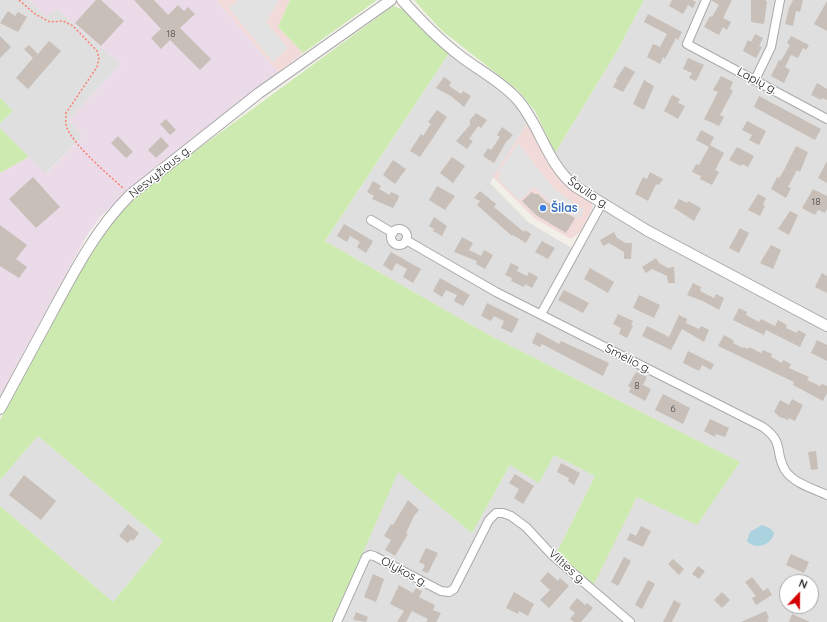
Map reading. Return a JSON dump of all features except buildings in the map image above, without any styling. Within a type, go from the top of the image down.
[{"type":"street","name":"Nesvyžiaus g.","points":[[0,409],[91,243],[116,209],[130,195],[259,93],[391,0]]},
{"type":"street","name":"Šaulio g.","points":[[402,0],[445,44],[506,88],[517,98],[534,122],[557,167],[566,179],[602,204],[711,265],[827,326]]},
{"type":"street","name":"Lapių g.","points":[[706,0],[687,44],[827,119]]},
{"type":"street","points":[[755,80],[771,47],[780,0]]},
{"type":"street","points":[[541,314],[602,204]]},
{"type":"street","name":"Smėlio g.","points":[[370,220],[393,233],[392,239],[396,244],[402,244],[406,240],[496,292],[763,427],[776,439],[782,461],[790,475],[827,495]]},
{"type":"street","name":"Vilties g.","points":[[441,592],[449,592],[454,589],[489,520],[496,513],[504,513],[511,516],[526,527],[552,555],[630,622]]},
{"type":"street","name":"Olykos g.","points":[[337,622],[363,561],[370,555],[441,592]]},
{"type":"path","points":[[19,0],[35,14],[50,22],[63,22],[73,26],[97,51],[99,58],[97,67],[66,113],[65,121],[67,129],[75,140],[130,195]]},
{"type":"shaded area","points":[[0,0],[29,0],[46,17],[57,9],[121,64],[69,120],[83,136],[45,174],[0,128],[0,123],[13,111],[0,98]]},
{"type":"shaded area","points":[[29,0],[216,0],[278,72],[153,169],[101,216],[87,235],[0,396],[0,173],[29,157],[46,174],[83,136],[69,120],[121,64],[57,9],[46,17]]},
{"type":"shaded area","points":[[216,0],[290,0],[278,27],[303,53],[278,72]]},
{"type":"shaded area","points":[[237,0],[279,0],[266,22],[288,48],[273,62],[229,8]]},
{"type":"shaded area","points":[[644,0],[827,0],[827,622],[333,622],[398,471],[472,533],[510,465],[554,455],[595,476],[556,554],[637,497],[740,462],[487,334],[325,241],[449,53],[505,93],[528,122],[490,183],[528,222],[580,253],[608,203],[574,180],[561,164],[555,153],[617,51]]},
{"type":"shaded area","points":[[528,122],[547,161],[559,177],[590,201],[593,207],[581,231],[571,239],[534,218],[493,177]]},
{"type":"shaded area","points":[[518,143],[555,190],[584,210],[579,219],[547,200],[534,187],[519,201],[498,179],[502,176],[498,172]]},
{"type":"shaded area","points":[[38,436],[163,541],[113,602],[0,506],[0,480]]},
{"type":"green space","points":[[290,0],[377,0],[303,53],[278,27]]},
{"type":"green space","points":[[414,0],[644,0],[617,51],[555,153],[535,111],[518,90],[441,30]]},
{"type":"green space","points":[[393,6],[405,10],[427,34],[449,53],[325,241],[487,334],[740,462],[697,525],[637,497],[594,584],[556,554],[595,476],[554,455],[539,483],[510,465],[472,533],[398,472],[333,622],[0,622],[0,506],[113,602],[163,541],[38,436],[0,480],[0,420],[37,349],[99,239],[119,213],[138,193]]},
{"type":"green space","points":[[0,98],[13,111],[0,123]]},
{"type":"green space","points":[[0,128],[29,157],[0,173]]},
{"type":"water","points":[[762,525],[770,528],[774,533],[773,537],[770,541],[763,545],[754,546],[750,544],[747,541],[750,532]]},
{"type":"place","name":"Šilas","points":[[543,208]]}]
